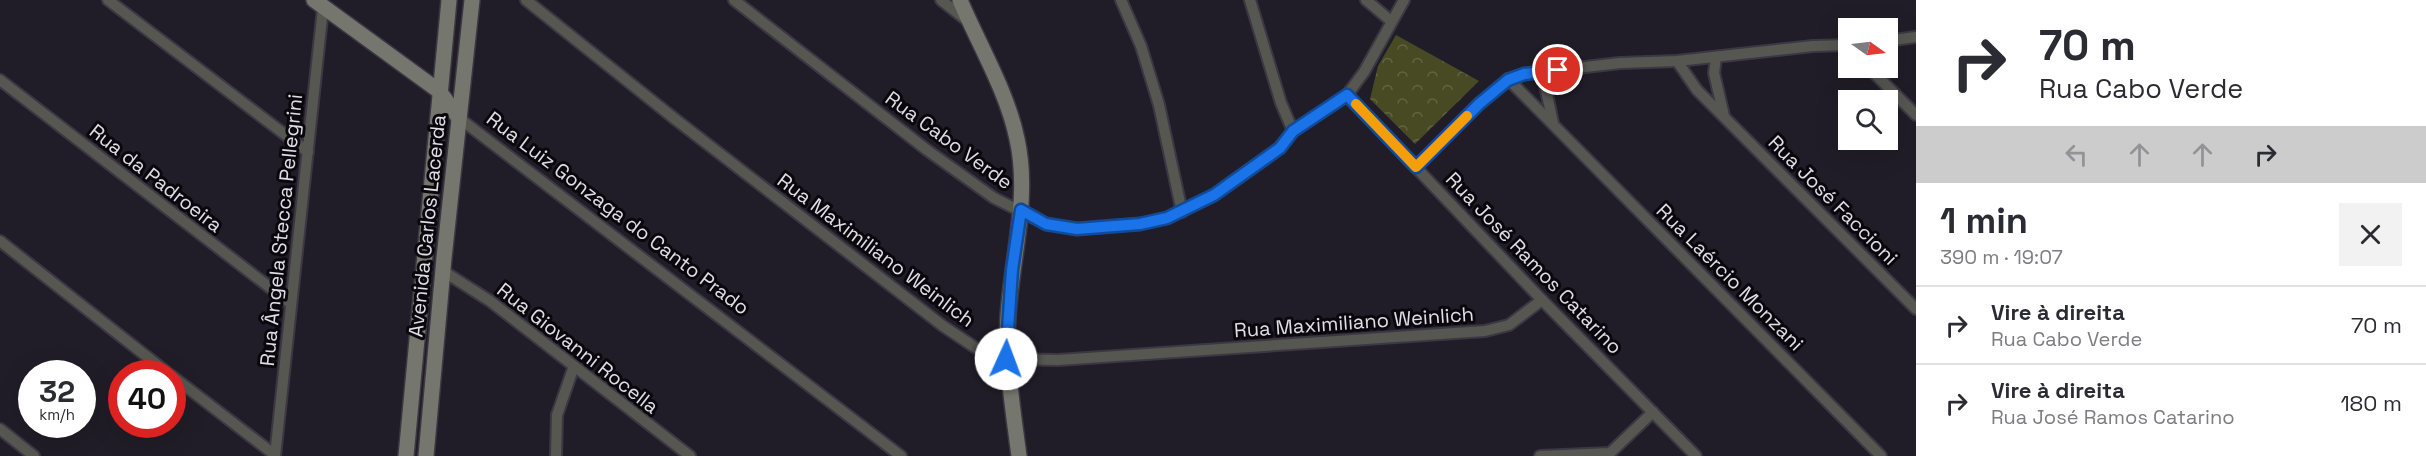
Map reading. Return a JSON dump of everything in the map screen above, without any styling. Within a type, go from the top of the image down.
[{"type":"main road","name":"Avenida Carlos Lacerda","points":[[406,456],[449,0]]},
{"type":"main road","name":"Avenida Carlos Lacerda","points":[[426,456],[443,264],[472,0]]},
{"type":"main road","points":[[960,0],[1007,107],[1017,139],[1022,175],[1021,210],[1012,270],[1006,359],[1019,456]]},
{"type":"main road","name":"Rua Luiz Gonzaga do Canto Prado","points":[[319,4],[439,91],[459,118]]},
{"type":"main road","points":[[424,253],[443,264]]},
{"type":"street","points":[[108,0],[308,152]]},
{"type":"street","name":"Rua Maximiliano Weinlich","points":[[526,0],[675,119],[943,326],[985,354],[1006,359],[1058,360],[1485,331],[1509,325],[1542,300]]},
{"type":"street","name":"Rua Cabo Verde","points":[[734,0],[927,150],[994,198],[1046,224],[1077,229],[1140,224],[1167,218],[1214,195],[1280,148],[1293,131],[1347,95],[1364,72],[1390,21],[1404,0]]},
{"type":"street","points":[[940,0],[969,22]]},
{"type":"street","points":[[1121,0],[1141,46],[1156,95],[1182,212]]},
{"type":"street","points":[[1250,0],[1281,104],[1293,131]]},
{"type":"street","points":[[1366,0],[1390,21]]},
{"type":"street","name":"Rua Ângela Stecca Pellegrini","points":[[275,455],[308,152],[319,4]]},
{"type":"street","points":[[1898,40],[1916,38]]},
{"type":"street","points":[[1416,167],[1479,104],[1508,80],[1542,71],[1838,45]]},
{"type":"street","points":[[1716,57],[1714,73],[1724,117]]},
{"type":"street","name":"Rua José Faccioni","points":[[1677,61],[1697,90],[1916,309]]},
{"type":"street","points":[[1542,71],[1553,123]]},
{"type":"street","points":[[1879,78],[1916,115]]},
{"type":"street","name":"Rua da Padroeira","points":[[0,80],[290,303]]},
{"type":"street","name":"Rua Laércio Monzani","points":[[1508,80],[1881,456]]},
{"type":"street","name":"Rua José Ramos Catarino","points":[[1347,95],[1542,300],[1696,456]]},
{"type":"street","name":"Rua Luiz Gonzaga do Canto Prado","points":[[459,118],[901,456]]},
{"type":"street","points":[[0,241],[152,360]]},
{"type":"street","name":"Rua Giovanni Rocella","points":[[443,264],[624,407],[690,456]]},
{"type":"street","points":[[556,456],[557,415],[574,366]]},
{"type":"street","points":[[186,387],[275,455]]},
{"type":"street","points":[[1540,456],[1610,455],[1653,412]]},
{"type":"street","points":[[0,429],[34,456]]},
{"type":"green space","points":[[1396,35],[1479,81],[1415,144],[1370,99],[1378,66]]},
{"type":"slow traffic","points":[[1356,104],[1416,167],[1467,116]]},
{"type":"route","points":[[1006,359],[1012,270],[1021,210],[1046,224],[1077,229],[1140,224],[1167,218],[1214,195],[1280,148],[1293,131],[1347,95],[1416,167],[1479,104],[1508,80],[1524,74],[1558,70]]}]
